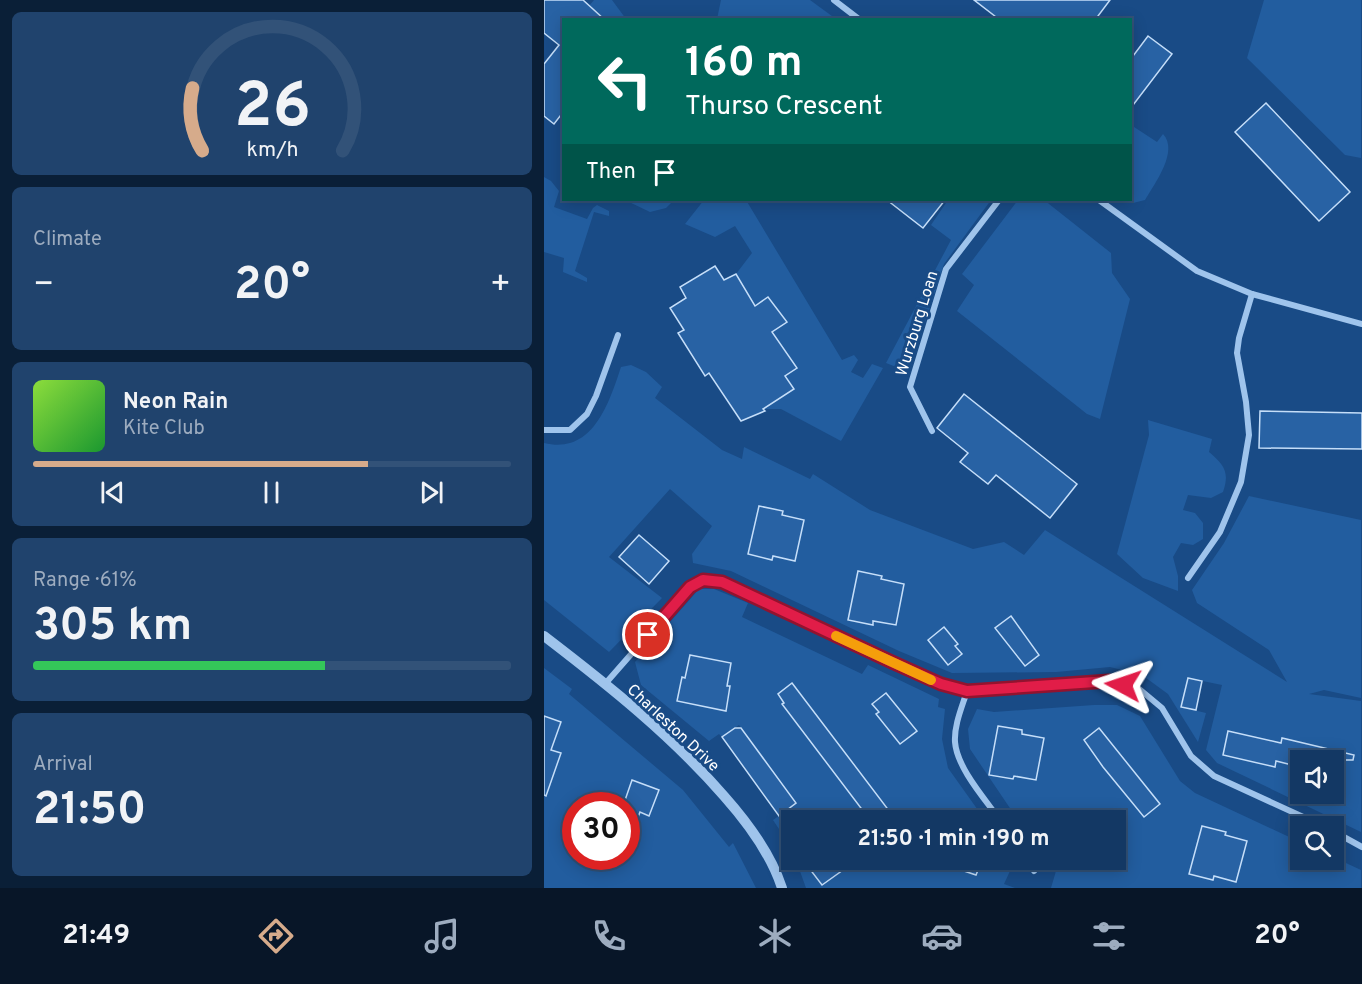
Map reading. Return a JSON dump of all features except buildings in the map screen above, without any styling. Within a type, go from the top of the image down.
[{"type":"street","points":[[834,0],[857,18]]},
{"type":"street","name":"Wurzburg Loan","points":[[932,431],[910,387],[946,269],[998,201]]},
{"type":"street","points":[[1100,201],[1197,270],[1252,294],[1362,324]]},
{"type":"street","points":[[1188,578],[1220,532],[1240,482],[1249,435],[1246,402],[1237,353],[1252,294]]},
{"type":"street","points":[[544,430],[570,430],[586,414],[596,396],[618,335]]},
{"type":"street","points":[[605,684],[690,587],[703,580],[722,582],[941,684],[967,691],[1109,681],[1138,688],[1162,708],[1191,756],[1214,776],[1301,816]]},
{"type":"street","name":"Charleston Drive","points":[[544,636],[675,743],[703,771],[749,825],[782,888]]},
{"type":"street","points":[[967,691],[957,723],[955,743],[961,764],[993,810]]},
{"type":"street","points":[[1344,837],[1362,847]]},
{"type":"shaded area","points":[[594,0],[612,0],[625,18],[601,18],[602,16],[589,6]]},
{"type":"shaded area","points":[[721,0],[810,0],[835,18],[717,18]]},
{"type":"shaded area","points":[[1264,0],[1361,0],[1361,158],[1345,155],[1247,58]]},
{"type":"shaded area","points":[[1132,126],[1157,142],[1163,134],[1168,149],[1164,167],[1145,200],[1133,203],[1130,201],[1132,201]]},
{"type":"shaded area","points":[[544,177],[551,181],[559,191],[554,207],[587,219],[597,205],[609,211],[609,216],[594,212],[575,271],[587,278],[587,282],[563,272],[564,258],[544,252]]},
{"type":"shaded area","points":[[627,201],[673,201],[666,208],[650,212]]},
{"type":"shaded area","points":[[703,201],[747,201],[842,360],[854,355],[858,360],[851,372],[863,378],[872,364],[883,368],[841,441],[781,409],[763,409],[794,389],[785,376],[797,368],[770,333],[787,322],[768,297],[753,307],[736,274],[752,253],[735,226],[715,237],[685,224]]},
{"type":"shaded area","points":[[947,201],[990,201],[944,264],[909,372],[886,363],[951,240],[931,225]]},
{"type":"shaded area","points":[[1017,201],[1045,201],[1111,253],[1112,273],[1130,299],[1100,419],[1087,414],[957,311],[974,285],[962,274]]},
{"type":"shaded area","points":[[631,365],[646,372],[662,387],[655,398],[722,450],[742,459],[744,447],[810,479],[813,474],[870,510],[973,549],[1004,542],[1024,555],[1045,530],[1287,682],[1269,650],[1197,603],[1192,590],[1224,543],[1249,496],[1361,520],[1361,698],[1324,690],[1309,694],[1361,701],[1361,832],[1344,824],[1344,816],[1328,816],[1303,804],[1344,804],[1344,750],[1290,750],[1290,798],[1217,763],[1206,750],[1222,685],[1188,678],[1181,707],[1206,713],[1198,742],[1168,694],[1142,675],[1110,667],[1056,672],[952,673],[899,651],[731,571],[693,563],[692,554],[712,526],[670,489],[609,557],[662,598],[609,652],[544,600],[544,443],[561,445],[587,434],[611,396],[621,367]]},
{"type":"shaded area","points":[[1148,420],[1212,439],[1209,452],[1222,465],[1226,474],[1223,492],[1211,498],[1188,495],[1183,510],[1195,513],[1203,523],[1203,539],[1193,545],[1181,543],[1173,557],[1178,576],[1178,591],[1143,578],[1117,554],[1149,435]]},
{"type":"shaded area","points":[[699,589],[714,589],[748,603],[742,617],[862,674],[868,665],[939,699],[938,707],[945,709],[942,739],[948,768],[978,810],[787,810],[794,805],[788,796],[790,794],[787,790],[784,792],[778,783],[780,781],[778,777],[775,779],[768,770],[771,768],[768,764],[765,766],[752,742],[740,731],[742,729],[739,725],[722,737],[719,734],[709,741],[641,685],[635,662]]},
{"type":"shaded area","points":[[544,668],[572,689],[569,694],[683,790],[729,847],[733,843],[756,888],[544,888]]},
{"type":"shaded area","points":[[1117,705],[1140,716],[1180,781],[1195,793],[1290,837],[1290,870],[1344,870],[1344,862],[1361,870],[1361,888],[1051,888],[1055,870],[1126,870],[1126,810],[1011,810],[970,749],[968,729],[977,709],[994,712]]},
{"type":"shaded area","points":[[781,814],[781,832],[773,820]]},
{"type":"shaded area","points":[[800,870],[1010,870],[1004,884],[1015,888],[806,888]]},
{"type":"slow traffic","points":[[836,636],[931,680]]},
{"type":"route","points":[[648,635],[690,587],[703,580],[722,582],[941,684],[967,691],[1109,681],[1123,685]]}]
